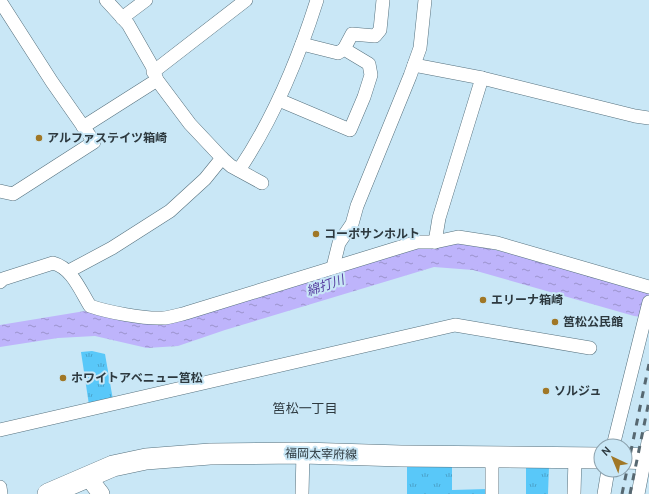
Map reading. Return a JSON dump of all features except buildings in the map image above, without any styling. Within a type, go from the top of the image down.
[{"type":"main road","name":"福岡太宰府線","points":[[48,494],[113,466],[146,459],[210,454],[302,453],[401,456],[593,458]]},
{"type":"street","points":[[106,0],[128,24],[152,66],[155,76],[190,124],[231,166],[262,183]]},
{"type":"street","points":[[122,18],[146,0]]},
{"type":"street","points":[[83,127],[155,76],[246,0]]},
{"type":"street","points":[[239,170],[256,145],[279,100],[302,44],[317,0]]},
{"type":"street","points":[[302,44],[338,53],[344,49],[352,34],[375,36],[380,30],[383,0]]},
{"type":"street","points":[[333,267],[339,243],[352,224],[356,206],[420,48],[425,0]]},
{"type":"street","points":[[0,1],[52,82],[94,142],[13,194],[0,191]]},
{"type":"street","points":[[279,100],[350,130],[371,75],[369,64],[344,49]]},
{"type":"street","points":[[414,65],[482,78],[635,116],[649,118]]},
{"type":"street","points":[[435,242],[439,218],[482,78]]},
{"type":"street","points":[[69,271],[112,248],[170,211],[205,179],[222,158]]},
{"type":"street","points":[[1,279],[53,263],[60,265],[69,271],[90,306],[101,310],[144,317],[162,318],[186,313],[417,242],[435,242],[458,237],[497,243],[649,287]]},
{"type":"street","points":[[615,438],[646,327],[649,302]]},
{"type":"street","points":[[0,430],[455,325],[590,348]]},
{"type":"street","points":[[638,494],[640,458],[649,437]]},
{"type":"street","points":[[302,453],[302,494]]},
{"type":"street","points":[[492,456],[492,494]]},
{"type":"street","points":[[574,494],[575,458]]},
{"type":"street","points":[[88,477],[101,494]]},
{"type":"street","points":[[604,494],[607,478]]},
{"type":"street","points":[[0,487],[1,494]]},
{"type":"green space","points":[[92,351],[105,354],[113,400],[89,405],[81,352]]},
{"type":"green space","points":[[407,464],[452,464],[452,490],[487,489],[487,494],[407,494]]},
{"type":"green space","points":[[526,466],[549,466],[548,494],[526,494]]},
{"type":"water","name":"綿打川","points":[[417,244],[469,244],[531,258],[649,291],[649,318],[634,316],[473,270],[434,267],[225,330],[178,346],[147,348],[95,336],[58,338],[0,347],[0,325],[85,311],[159,324]]},
{"type":"railway","points":[[622,494],[649,364]]},
{"type":"railway","points":[[630,494],[649,401]]},
{"type":"place","name":"アルファステイツ箱崎","points":[[39,138]]},
{"type":"place","name":"コーポサンホルト","points":[[316,234]]},
{"type":"place","name":"エリーナ箱崎","points":[[483,300]]},
{"type":"place","name":"筥松公民館","points":[[555,322]]},
{"type":"place","name":"ホワイトアベニュー筥松","points":[[63,378]]},
{"type":"place","name":"ソルジュ","points":[[546,391]]},
{"type":"district","name":"筥松一丁目","points":[[305,408]]}]
